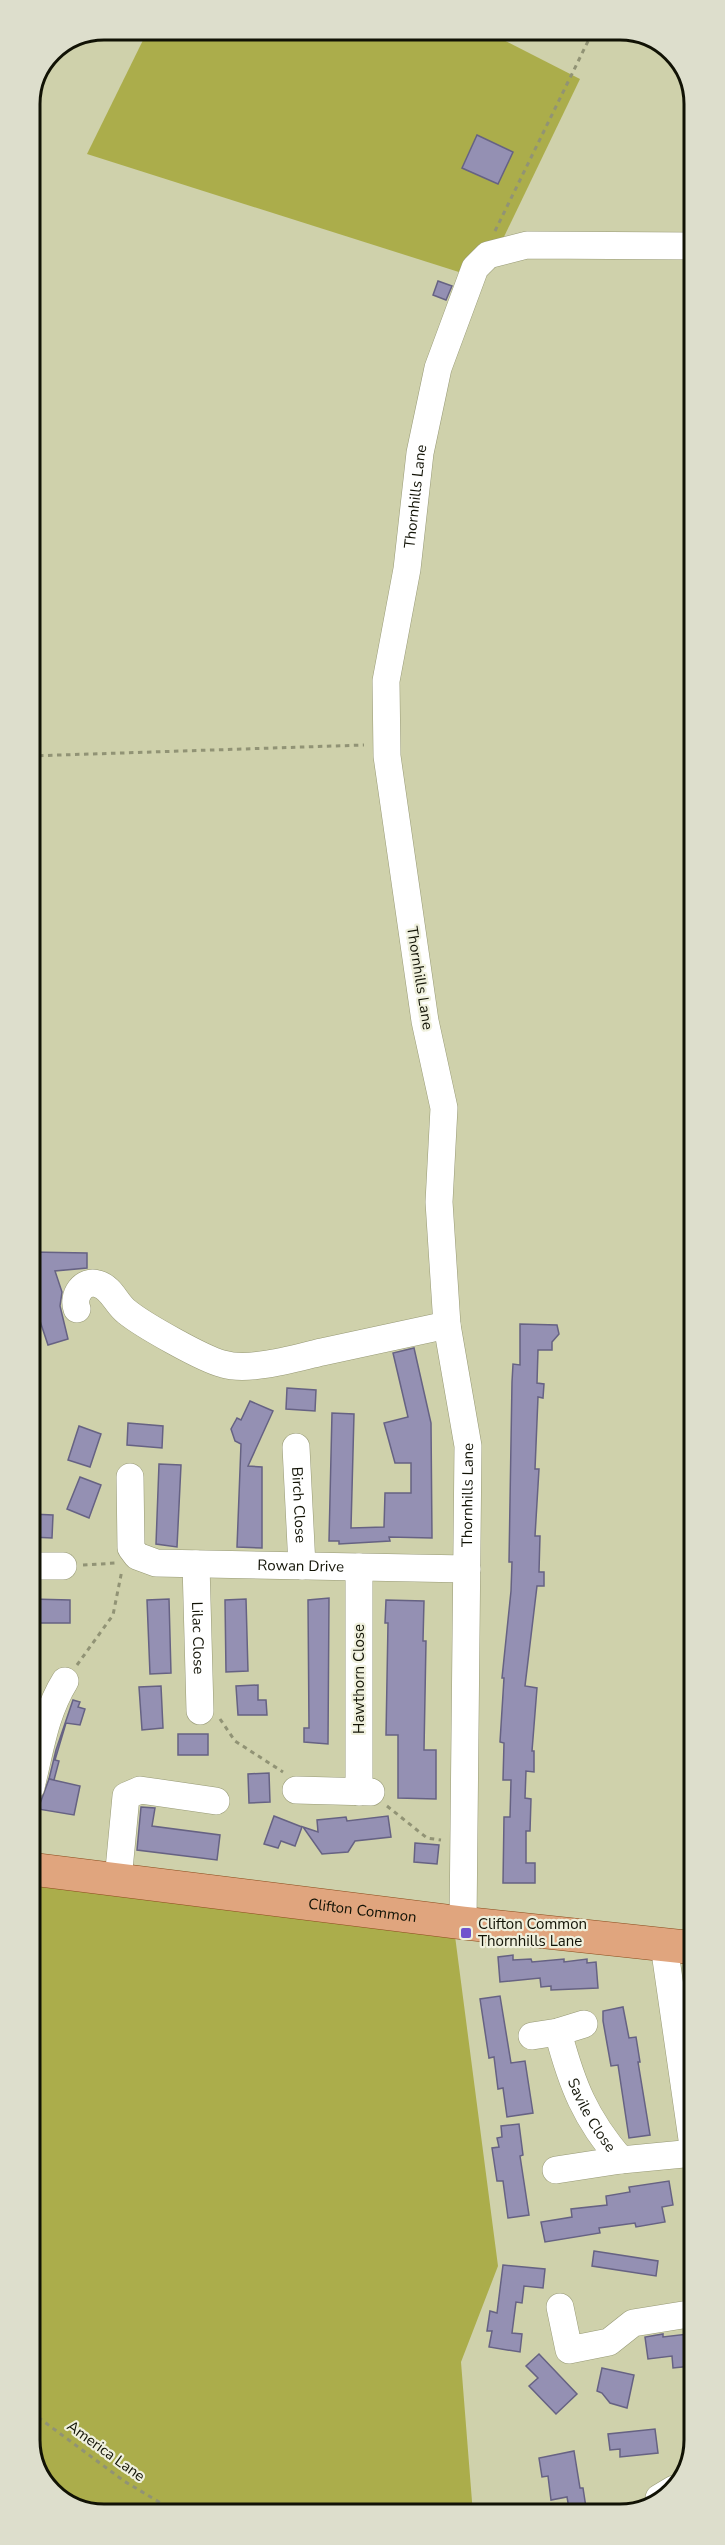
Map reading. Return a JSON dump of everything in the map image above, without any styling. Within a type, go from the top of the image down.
[{"type":"main road","name":"Clifton Common","points":[[40,1870],[463,1923],[679,1947]]},
{"type":"street","points":[[488,255],[527,245],[684,246]]},
{"type":"street","name":"Thornhills Lane","points":[[463,1923],[468,1446],[447,1325],[439,1202],[444,1108],[425,1021],[387,756],[386,681],[407,569],[420,453],[438,368],[475,268],[488,255]]},
{"type":"street","points":[[77,1309],[77,1295],[81,1287],[88,1283],[97,1283],[106,1288],[126,1312],[204,1357],[225,1365],[266,1364],[447,1325]]},
{"type":"street","name":"Birch Close","points":[[296,1446],[302,1566]]},
{"type":"street","name":"Rowan Drive","points":[[130,1477],[131,1548],[136,1556],[156,1563],[467,1569]]},
{"type":"street","name":"Lilac Close","points":[[196,1564],[200,1712]]},
{"type":"street","points":[[40,1566],[63,1566]]},
{"type":"street","name":"Hawthorn Close","points":[[359,1567],[365,1792]]},
{"type":"street","points":[[40,1749],[55,1696],[65,1681]]},
{"type":"street","points":[[118,1880],[126,1796],[140,1790],[216,1801]]},
{"type":"street","points":[[296,1790],[365,1792]]},
{"type":"street","points":[[679,1947],[684,2017]]},
{"type":"street","name":"Savile Close","points":[[584,2024],[545,2034],[598,2133],[621,2160],[684,2157]]},
{"type":"street","points":[[556,2170],[621,2160]]},
{"type":"street","points":[[560,2307],[569,2350],[609,2342],[633,2323],[684,2315]]},
{"type":"path","points":[[488,255],[496,227],[588,41]]},
{"type":"path","points":[[40,756],[312,745],[368,745],[387,756]]},
{"type":"path","points":[[63,1566],[124,1563],[113,1615],[65,1681]]},
{"type":"path","points":[[200,1712],[217,1714],[235,1741],[292,1778],[296,1790]]},
{"type":"path","points":[[365,1792],[427,1838],[464,1842]]},
{"type":"path","name":"America Lane","points":[[40,2418],[124,2481],[162,2504]]},
{"type":"shaded area","points":[[143,40],[505,41],[580,79],[501,243],[462,273],[87,154]]},
{"type":"shaded area","points":[[40,1870],[455,1936],[498,2266],[461,2362],[472,2504],[101,2504],[80,2500],[62,2489],[45,2465],[40,2440]]},
{"type":"building","points":[[477,135],[513,152],[498,184],[462,168]]},
{"type":"building","points":[[438,281],[452,286],[446,300],[433,295]]},
{"type":"building","points":[[40,1252],[87,1253],[87,1268],[55,1271],[62,1292],[60,1306],[68,1339],[48,1345],[40,1321]]},
{"type":"building","points":[[520,1324],[557,1325],[559,1334],[552,1342],[552,1350],[538,1350],[537,1383],[544,1384],[543,1398],[538,1397],[535,1469],[539,1469],[535,1536],[540,1536],[539,1572],[544,1572],[544,1586],[537,1586],[525,1686],[537,1688],[532,1751],[534,1751],[534,1772],[526,1771],[525,1798],[531,1799],[530,1831],[526,1831],[526,1863],[535,1863],[535,1883],[503,1883],[504,1817],[510,1817],[511,1780],[503,1780],[504,1743],[500,1742],[504,1678],[502,1678],[512,1562],[509,1562],[512,1382],[513,1364],[520,1365]]},
{"type":"building","points":[[414,1348],[431,1423],[432,1538],[389,1537],[390,1541],[339,1544],[339,1541],[329,1541],[332,1413],[354,1414],[351,1528],[384,1527],[385,1493],[411,1493],[411,1463],[395,1463],[384,1423],[408,1417],[393,1353]]},
{"type":"building","points":[[287,1388],[316,1390],[315,1411],[286,1409]]},
{"type":"building","points":[[250,1401],[273,1411],[248,1466],[262,1467],[262,1548],[237,1547],[241,1444],[235,1441],[231,1429],[237,1418],[241,1420]]},
{"type":"building","points":[[128,1423],[163,1426],[162,1448],[127,1445]]},
{"type":"building","points":[[79,1426],[101,1434],[90,1467],[68,1460]]},
{"type":"building","points":[[159,1464],[181,1465],[177,1547],[156,1544]]},
{"type":"building","points":[[80,1477],[101,1485],[89,1518],[67,1509]]},
{"type":"building","points":[[40,1514],[53,1515],[52,1538],[40,1537]]},
{"type":"building","points":[[329,1598],[328,1744],[304,1742],[304,1728],[309,1728],[308,1600]]},
{"type":"building","points":[[40,1599],[70,1600],[70,1623],[40,1623]]},
{"type":"building","points":[[169,1599],[171,1673],[150,1674],[147,1600]]},
{"type":"building","points":[[246,1599],[248,1671],[226,1672],[225,1600]]},
{"type":"building","points":[[386,1600],[424,1601],[423,1641],[426,1641],[424,1750],[436,1750],[436,1799],[398,1798],[398,1735],[386,1735],[388,1623],[385,1623]]},
{"type":"building","points":[[258,1685],[258,1700],[266,1700],[267,1715],[238,1715],[236,1686]]},
{"type":"building","points":[[161,1686],[163,1728],[142,1730],[139,1687]]},
{"type":"building","points":[[73,1700],[80,1702],[78,1707],[85,1709],[80,1725],[66,1723],[55,1760],[59,1761],[54,1780],[49,1779],[56,1750]]},
{"type":"building","points":[[178,1734],[208,1734],[208,1755],[178,1755]]},
{"type":"building","points":[[269,1773],[270,1802],[249,1803],[248,1774]]},
{"type":"building","points":[[49,1779],[80,1786],[74,1815],[40,1809]]},
{"type":"building","points":[[141,1807],[155,1808],[152,1826],[220,1835],[217,1860],[137,1850]]},
{"type":"building","points":[[274,1816],[302,1827],[295,1846],[281,1841],[278,1848],[264,1844]]},
{"type":"building","points":[[388,1816],[391,1837],[355,1841],[348,1852],[322,1854],[303,1827],[318,1832],[317,1820],[346,1817],[347,1821]]},
{"type":"building","points":[[415,1843],[439,1845],[437,1864],[414,1862]]},
{"type":"building","points":[[513,1955],[513,1960],[531,1959],[532,1962],[587,1959],[587,1963],[596,1962],[598,1988],[551,1990],[551,1986],[541,1987],[540,1978],[500,1982],[498,1957]]},
{"type":"building","points":[[500,1996],[511,2063],[525,2061],[533,2113],[507,2117],[503,2088],[498,2089],[494,2057],[489,2058],[480,1999]]},
{"type":"building","points":[[623,2007],[629,2038],[636,2037],[650,2135],[629,2138],[618,2065],[611,2066],[603,2021],[603,2011]]},
{"type":"building","points":[[519,2124],[523,2155],[520,2156],[529,2215],[508,2218],[503,2181],[497,2181],[492,2148],[499,2147],[497,2138],[502,2137],[501,2126]]},
{"type":"building","points":[[669,2181],[673,2205],[662,2207],[665,2222],[636,2227],[635,2223],[599,2228],[600,2233],[545,2242],[541,2222],[572,2217],[571,2209],[607,2205],[606,2196],[630,2192],[629,2187]]},
{"type":"building","points":[[594,2251],[658,2261],[656,2276],[592,2266]]},
{"type":"building","points":[[503,2265],[545,2269],[543,2288],[524,2286],[522,2303],[516,2302],[512,2333],[522,2334],[520,2352],[489,2347],[492,2331],[487,2331],[490,2311],[497,2313]]},
{"type":"building","points":[[663,2334],[663,2337],[684,2334],[684,2367],[673,2368],[672,2356],[648,2359],[645,2337]]},
{"type":"building","points":[[539,2354],[577,2394],[556,2414],[529,2386],[538,2378],[526,2366]]},
{"type":"building","points":[[602,2368],[634,2375],[627,2408],[610,2403],[602,2393],[597,2391]]},
{"type":"building","points":[[655,2429],[658,2453],[620,2457],[620,2449],[610,2450],[608,2434]]},
{"type":"building","points":[[574,2451],[580,2488],[583,2488],[585,2504],[568,2504],[567,2497],[551,2500],[548,2476],[542,2477],[539,2458]]},
{"type":"place","name":"Clifton Common Thornhills Lane","points":[[466,1933]]}]
